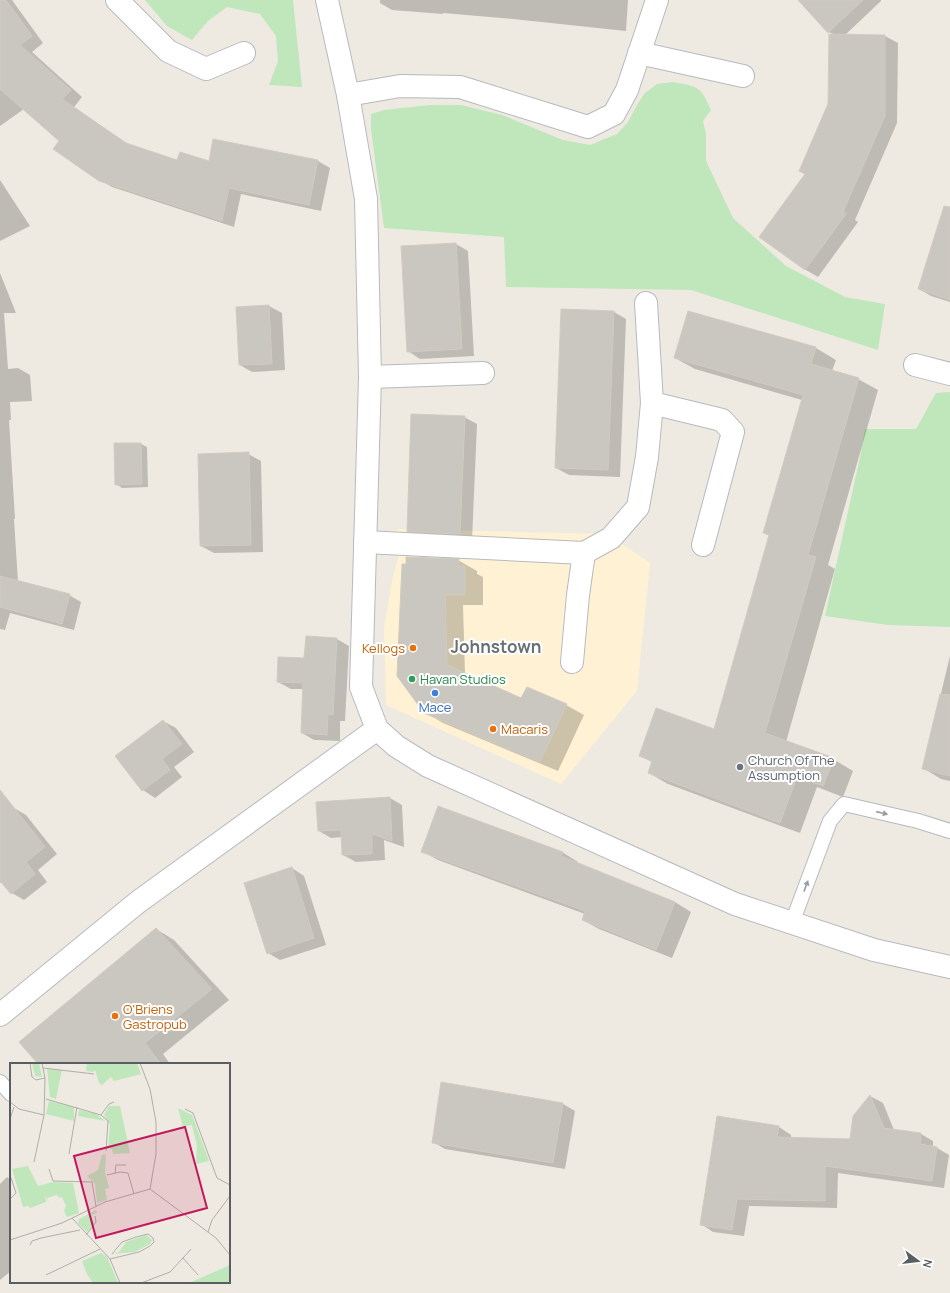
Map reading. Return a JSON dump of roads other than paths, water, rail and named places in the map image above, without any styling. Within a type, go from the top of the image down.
[{"type":"street","points":[[117,0],[168,51],[206,68],[244,53]]},
{"type":"street","points":[[327,0],[348,95],[366,199],[370,377],[360,687],[377,728],[396,746],[428,766],[735,904],[874,950],[950,967]]},
{"type":"street","points":[[348,95],[400,86],[460,86],[588,127],[614,114],[627,90],[657,0]]},
{"type":"street","points":[[639,53],[743,76]]},
{"type":"street","points":[[365,542],[584,552],[611,538],[638,507],[647,457],[652,403],[646,303]]},
{"type":"street","points":[[914,365],[950,374]]},
{"type":"street","points":[[370,377],[483,373]]},
{"type":"street","points":[[652,403],[722,420],[733,432],[703,545]]},
{"type":"street","points":[[572,662],[578,595],[584,552]]},
{"type":"street","points":[[0,1015],[138,902],[377,728]]},
{"type":"lane","points":[[792,922],[830,821],[844,804],[950,830]]},
{"type":"lane","points":[[0,1082],[10,1093]]},
{"type":"place","name":"Kellogs","points":[[413,648]]},
{"type":"place","name":"Havan Studios","points":[[412,679]]},
{"type":"place","name":"Mace","points":[[435,693]]},
{"type":"place","name":"Macaris","points":[[493,729]]},
{"type":"place","name":"Church Of The Assumption","points":[[740,767]]},
{"type":"place","name":"O'Briens Gastropub","points":[[115,1016]]},
{"type":"district","name":"Johnstown","points":[[496,647]]}]
